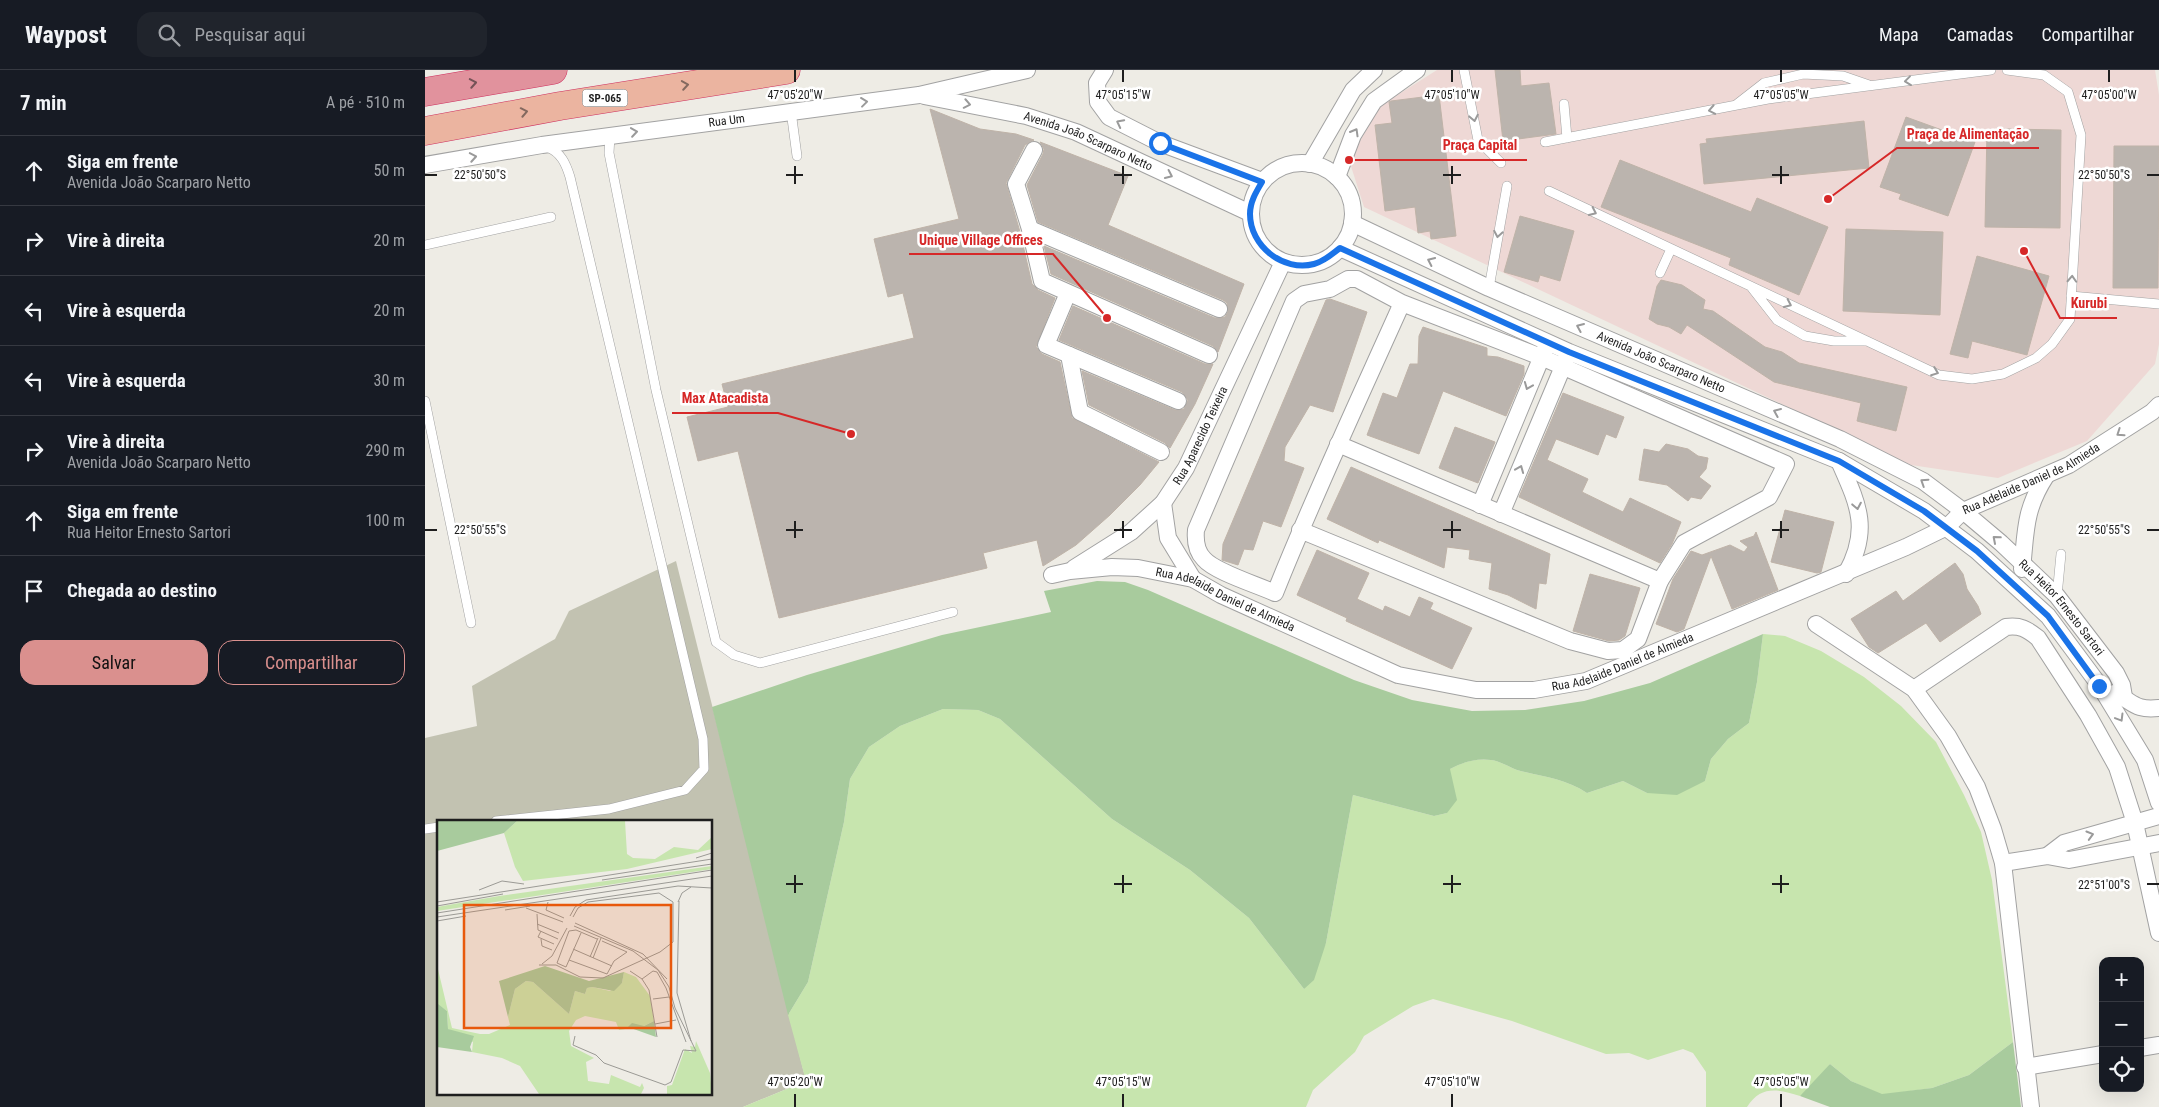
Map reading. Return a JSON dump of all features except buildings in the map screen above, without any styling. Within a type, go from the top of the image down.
[{"type":"highway","points":[[425,92],[553,70]]},
{"type":"highway","name":"SP-065","points":[[425,131],[560,106],[786,70]]},
{"type":"street","name":"Rua Um","points":[[425,165],[542,145],[919,95],[1027,70]]},
{"type":"street","name":"Avenida João Scarparo Netto","points":[[1105,70],[1097,83],[1098,102],[1109,117],[1160,143],[1262,182]]},
{"type":"street","points":[[1310,164],[1353,90],[1374,70]]},
{"type":"street","points":[[1337,177],[1353,134],[1375,101],[1417,70]]},
{"type":"street","name":"Avenida João Scarparo Netto","points":[[919,95],[1026,116],[1076,132],[1250,213]]},
{"type":"street","points":[[1034,150],[1016,184],[1030,229],[1042,281],[1209,355]]},
{"type":"street","points":[[1292,164],[1310,164],[1324,168],[1337,177],[1347,190],[1352,206],[1352,223],[1348,236],[1340,248],[1329,258],[1314,264],[1299,265],[1283,262],[1270,254],[1259,243],[1252,228],[1250,213],[1254,196],[1262,182],[1276,170],[1292,164]]},
{"type":"street","name":"Avenida João Scarparo Netto","points":[[1352,223],[1489,288],[1840,439],[1923,481],[1963,511]]},
{"type":"street","points":[[1030,229],[1219,309]]},
{"type":"street","name":"Avenida João Scarparo Netto","points":[[1340,248],[1545,350],[1569,352],[1839,461],[1924,511],[1947,527]]},
{"type":"street","name":"Rua Aparecido Teixeira","points":[[1070,571],[1131,532],[1163,504],[1186,468],[1283,262]]},
{"type":"street","points":[[1300,530],[1570,641],[1608,651],[1623,650],[1638,639],[1660,580],[1683,543],[1769,497],[1786,464],[1561,367],[1545,350],[1402,303],[1357,279],[1348,278],[1329,289],[1304,294],[1294,301],[1196,530],[1195,540],[1198,552],[1210,564],[1275,592],[1300,530],[1402,303]]},
{"type":"street","points":[[1068,292],[1046,345],[1178,401]]},
{"type":"street","points":[[1480,506],[1545,350]]},
{"type":"street","points":[[1501,514],[1561,367],[1569,352]]},
{"type":"street","points":[[1069,355],[1080,412],[1161,452]]},
{"type":"street","name":"Rua Adelaide Daniel de Almieda","points":[[1052,575],[1112,566],[1138,568],[1193,579],[1221,595],[1398,675],[1476,690],[1534,690],[1586,681],[1846,574],[1947,527],[1963,511],[2046,476],[2095,450],[2157,410]]},
{"type":"street","points":[[1338,444],[1480,506],[1660,580]]},
{"type":"street","points":[[1839,461],[1858,503],[1860,528],[1857,555],[1846,574]]},
{"type":"street","points":[[2019,589],[2026,519],[2035,492],[2046,476]]},
{"type":"street","points":[[1163,504],[1168,538],[1193,579]]},
{"type":"street","name":"Rua Heitor Ernesto Sartori","points":[[1963,511],[2022,562],[2057,596],[2116,674],[2122,686],[2124,697]]},
{"type":"street","name":"Rua Heitor Ernesto Sartori","points":[[1947,527],[2048,616],[2099,686],[2145,760],[2159,803]]},
{"type":"street","points":[[1816,624],[1914,689],[1948,736],[1977,787],[1993,829],[2003,864],[2031,1107]]},
{"type":"street","points":[[1914,689],[1997,631],[2006,627],[2017,626],[2026,628],[2038,638],[2093,724],[2117,767],[2135,823],[2159,933]]},
{"type":"street","points":[[2099,686],[2124,697],[2137,708],[2159,708]]},
{"type":"street","points":[[2047,856],[2064,843],[2159,816]]},
{"type":"street","points":[[2003,864],[2047,856],[2069,860],[2159,843]]},
{"type":"street","points":[[2144,1047],[2159,1044]]},
{"type":"street","points":[[2025,1068],[2099,1055]]},
{"type":"lane","points":[[1464,70],[1478,140],[1501,163]]},
{"type":"lane","points":[[1545,142],[1768,99],[1991,70]]},
{"type":"lane","points":[[1549,191],[1939,375],[1972,379],[2003,374],[2036,358],[2052,344],[2070,319],[2081,134],[2068,92],[2044,75],[2007,70]]},
{"type":"lane","points":[[1735,105],[1763,84],[1803,74],[1843,76],[1872,86]]},
{"type":"lane","points":[[1564,104],[1567,138]]},
{"type":"lane","points":[[791,111],[797,156]]},
{"type":"lane","points":[[610,136],[609,153],[656,390],[716,642],[734,655],[760,663],[953,612]]},
{"type":"lane","points":[[505,820],[609,809],[685,790],[704,769],[703,739],[570,177],[566,163],[553,149],[542,145]]},
{"type":"lane","points":[[1489,288],[1507,186]]},
{"type":"lane","points":[[425,245],[551,217]]},
{"type":"lane","points":[[1660,273],[1671,249]]},
{"type":"lane","points":[[1751,286],[1777,320],[1805,336],[1833,341],[1866,340]]},
{"type":"lane","points":[[2071,296],[2159,304]]},
{"type":"lane","points":[[425,401],[471,624]]},
{"type":"lane","points":[[2057,596],[2061,554]]},
{"type":"shaded area","points":[[1437,70],[2155,70],[2159,95],[2159,344],[2155,364],[2087,441],[1998,478],[1911,465],[1364,207],[1349,160],[1380,106]]},
{"type":"shaded area","points":[[676,561],[806,1081],[743,1107],[425,1107],[425,738],[477,726],[472,686],[555,639],[569,611]]},
{"type":"green space","points":[[1097,581],[1125,582],[1148,590],[1354,680],[1412,700],[1472,711],[1525,710],[1584,701],[1650,683],[1763,634],[1757,682],[1749,723],[1728,739],[1711,759],[1705,781],[1677,795],[1647,793],[1623,781],[1587,793],[1553,778],[1517,770],[1491,760],[1481,760],[1470,761],[1450,769],[1457,800],[1447,813],[1434,816],[1353,795],[1326,943],[1314,980],[1304,989],[1249,918],[1190,870],[1112,819],[1000,719],[978,710],[943,709],[900,726],[869,747],[850,779],[844,822],[808,982],[788,1015],[712,707],[807,675],[942,635],[1051,612],[1044,591]]},
{"type":"green space","points":[[1763,634],[1785,636],[1821,651],[1864,677],[1901,706],[1936,742],[1964,795],[1981,832],[1992,880],[2013,1042],[1969,1075],[1932,1088],[1882,1095],[1851,1081],[1830,1064],[1817,1084],[1800,1096],[1771,1091],[1758,1095],[1747,1107],[1706,1107],[1706,1072],[1693,1053],[1683,1049],[1648,1060],[1629,1053],[1606,1054],[1512,1021],[1433,999],[1413,1006],[1364,1036],[1355,1052],[1313,1090],[1306,1107],[743,1107],[806,1081],[788,1015],[808,982],[844,822],[850,779],[869,747],[900,726],[943,709],[978,710],[1000,719],[1112,819],[1190,870],[1249,918],[1304,989],[1326,943],[1353,795],[1434,816],[1447,813],[1450,769],[1475,760],[1494,761],[1517,770],[1553,778],[1587,793],[1623,781],[1647,793],[1705,781],[1711,759],[1728,739],[1749,723],[1757,682]]},
{"type":"green space","points":[[2013,1042],[2021,1107],[1830,1107],[1800,1096],[1830,1064],[1851,1081],[1882,1094],[1932,1088],[1969,1075]]},
{"type":"place","name":"Praça Capital","points":[[1349,160]]},
{"type":"place","name":"Praça de Alimentação","points":[[1828,199]]},
{"type":"place","name":"Kurubi","points":[[2024,251]]},
{"type":"place","name":"Unique Village Offices","points":[[1107,318]]},
{"type":"place","name":"Max Atacadista","points":[[851,434]]},
{"type":"route","points":[[1160,143],[1262,182],[1254,196],[1250,213],[1252,228],[1259,243],[1270,254],[1283,262],[1299,265],[1314,264],[1329,258],[1340,248],[1569,352],[1839,461],[1924,511],[1977,551],[2048,616],[2099,686]]}]
